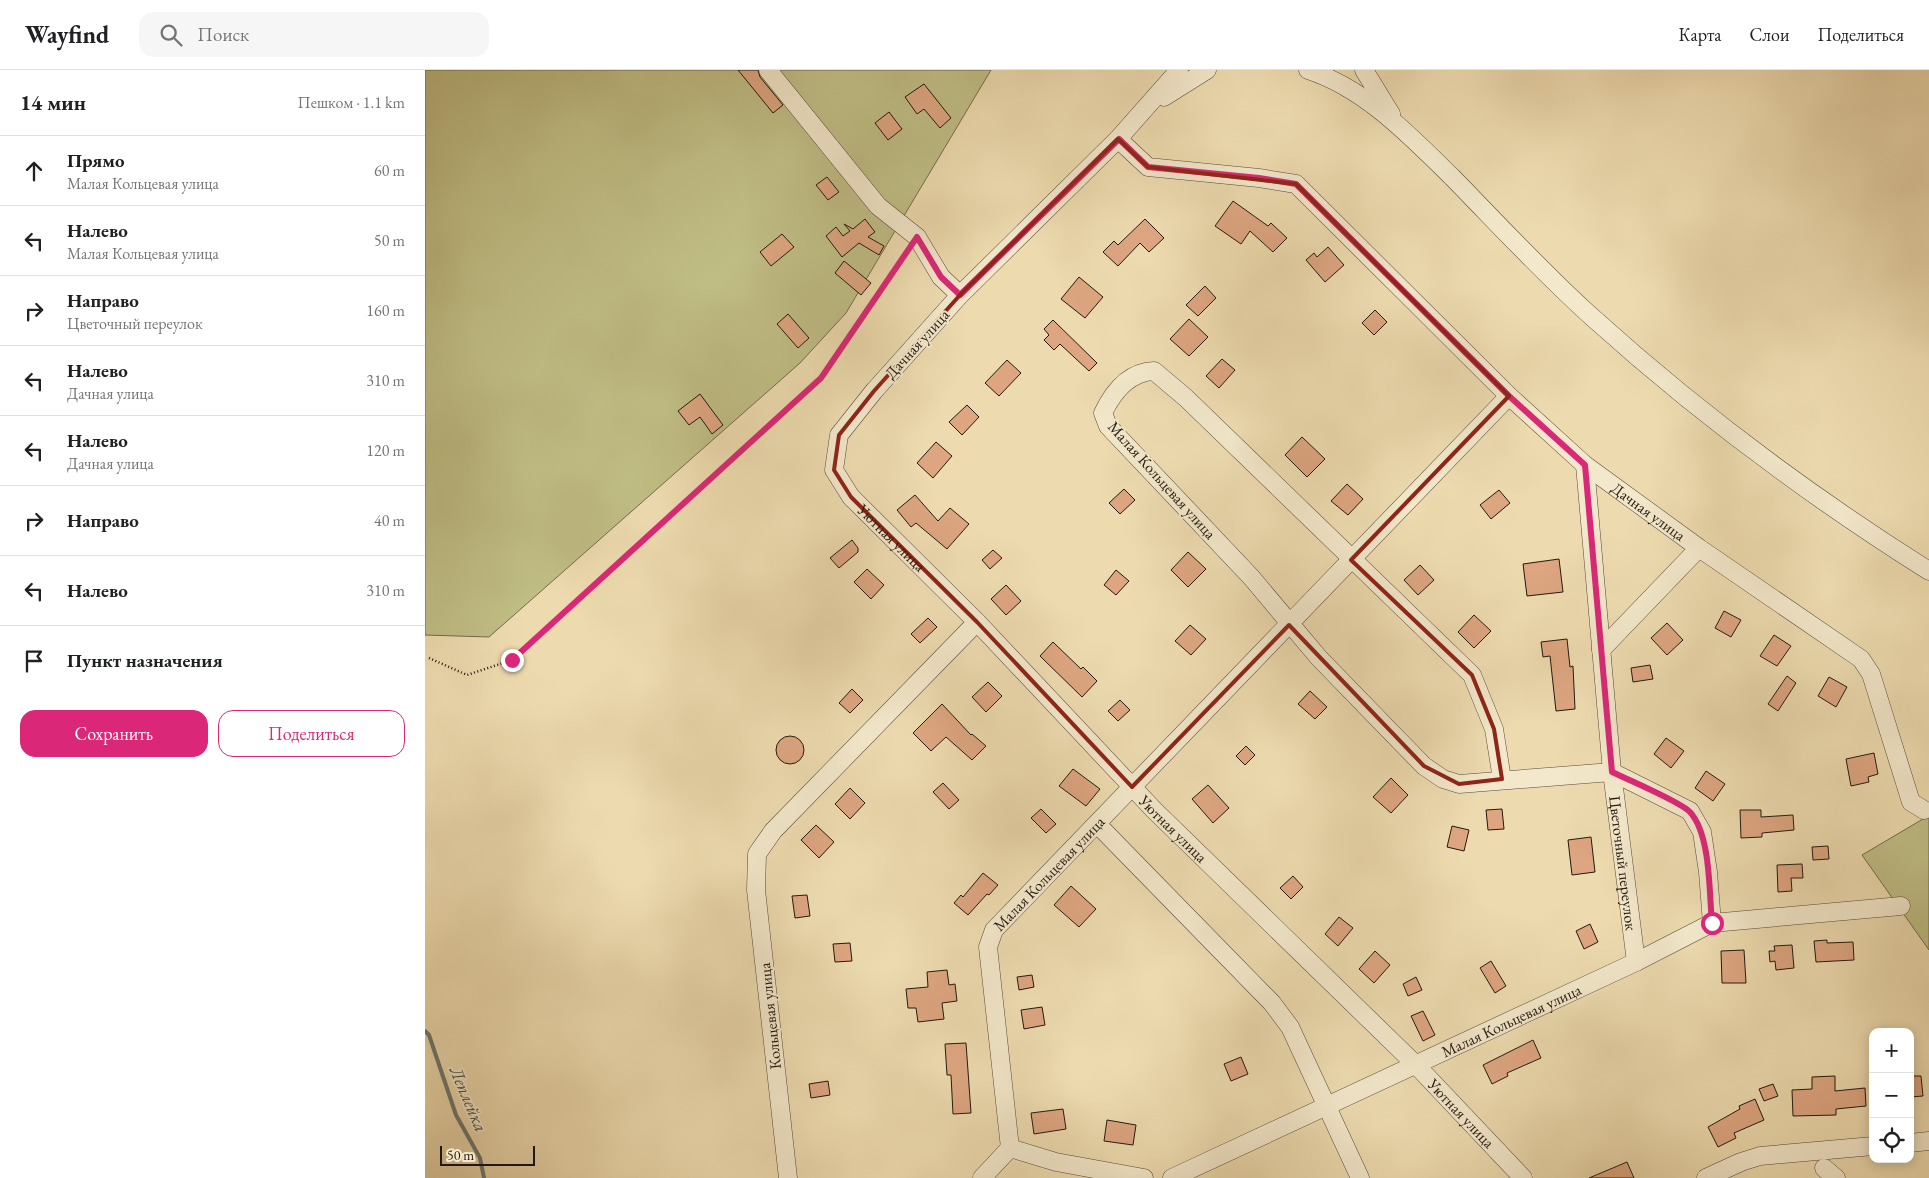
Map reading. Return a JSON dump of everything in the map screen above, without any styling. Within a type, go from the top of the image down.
[{"type":"street","points":[[768,70],[878,206],[917,237],[941,277],[960,295]]},
{"type":"street","points":[[1119,139],[1179,70]]},
{"type":"street","points":[[1144,112],[1187,81],[1207,70]]},
{"type":"street","points":[[1308,70],[1355,93],[1397,123],[1591,316],[1661,376],[1765,458],[1861,528],[1929,571]]},
{"type":"street","points":[[1364,70],[1397,123]]},
{"type":"street","name":"Дачная улица","points":[[834,470],[839,435],[874,392],[960,295],[1119,139],[1148,167],[1259,178],[1296,184],[1509,396],[1585,465],[1699,548],[1861,659],[1871,674],[1911,802],[1924,810]]},
{"type":"street","name":"Малая Кольцевая улица","points":[[1502,779],[1494,729],[1472,675],[1163,378],[1154,371],[1141,371],[1129,378],[1109,400],[1103,413],[1108,426],[1251,577],[1289,625],[1424,766],[1443,779],[1459,784],[1502,779],[1612,772]]},
{"type":"street","name":"Малая Кольцевая улица","points":[[1010,1148],[988,947],[994,930],[1509,396]]},
{"type":"street","name":"Цветочный переулок","points":[[1585,465],[1612,772],[1637,962]]},
{"type":"street","name":"Уютная улица","points":[[834,470],[851,497],[977,622],[1132,787],[1417,1066],[1523,1178]]},
{"type":"street","points":[[1601,650],[1699,548]]},
{"type":"street","name":"Кольцевая улица","points":[[789,1178],[756,890],[757,854],[773,831],[977,622]]},
{"type":"street","points":[[1612,772],[1690,811],[1702,832],[1708,872],[1712,923]]},
{"type":"street","points":[[1097,824],[1272,1003],[1290,1027],[1360,1178]]},
{"type":"street","name":"Малая Кольцевая улица","points":[[1173,1178],[1325,1105],[1417,1066],[1637,962],[1712,923],[1901,906]]},
{"type":"street","points":[[1914,1143],[1929,1141]]},
{"type":"street","points":[[1706,1178],[1741,1162],[1760,1156],[1869,1146]]},
{"type":"street","points":[[982,1178],[1010,1148],[1056,1162],[1144,1178]]},
{"type":"path","points":[[429,658],[467,675],[512,660],[821,378],[917,237]]},
{"type":"highlighted area","points":[[1118,139],[1148,167],[1296,184],[1509,396],[1351,560],[1472,675],[1494,729],[1502,779],[1459,784],[1424,766],[1289,625],[1132,787],[977,622],[851,497],[834,470],[839,435],[874,391],[960,295]]},
{"type":"shaded area","points":[[425,70],[991,70],[846,313],[800,363],[489,637],[425,635]]},
{"type":"shaded area","points":[[1929,817],[1929,950],[1862,855]]},
{"type":"building","points":[[738,70],[758,70],[760,77],[783,105],[773,113]]},
{"type":"building","points":[[924,84],[951,118],[940,128],[924,109],[917,114],[905,97]]},
{"type":"building","points":[[889,112],[902,129],[888,140],[875,123]]},
{"type":"building","points":[[827,177],[839,192],[828,200],[816,185]]},
{"type":"building","points":[[1233,201],[1268,226],[1271,223],[1287,238],[1273,252],[1250,231],[1241,244],[1215,226]]},
{"type":"building","points":[[865,219],[875,232],[868,237],[884,246],[879,255],[859,243],[842,257],[826,236],[836,227],[843,236],[850,231],[844,224],[853,229]]},
{"type":"building","points":[[1145,219],[1164,238],[1149,252],[1140,243],[1118,266],[1103,252],[1114,241],[1118,245]]},
{"type":"building","points":[[782,234],[794,247],[771,266],[760,252]]},
{"type":"building","points":[[1328,247],[1344,265],[1325,282],[1306,260],[1314,253],[1317,257]]},
{"type":"building","points":[[844,261],[871,283],[861,295],[835,273]]},
{"type":"building","points":[[1079,277],[1103,297],[1085,318],[1061,299]]},
{"type":"building","points":[[1205,286],[1216,298],[1198,316],[1186,305]]},
{"type":"building","points":[[1375,310],[1387,322],[1374,335],[1362,323]]},
{"type":"building","points":[[788,314],[809,338],[798,348],[777,324]]},
{"type":"building","points":[[1189,319],[1208,337],[1189,356],[1170,339]]},
{"type":"building","points":[[1053,320],[1097,363],[1089,371],[1060,344],[1054,350],[1044,340],[1049,335],[1044,329]]},
{"type":"building","points":[[1222,359],[1235,370],[1219,388],[1206,376]]},
{"type":"building","points":[[1007,360],[1021,373],[999,396],[985,383]]},
{"type":"building","points":[[700,394],[723,425],[712,434],[700,417],[689,425],[678,411]]},
{"type":"building","points":[[967,405],[979,417],[962,435],[949,422]]},
{"type":"building","points":[[1302,437],[1325,459],[1307,477],[1285,455]]},
{"type":"building","points":[[936,442],[952,456],[933,478],[917,463]]},
{"type":"building","points":[[1347,484],[1363,499],[1348,515],[1331,501]]},
{"type":"building","points":[[1124,489],[1135,500],[1120,514],[1109,503]]},
{"type":"building","points":[[1499,490],[1510,503],[1491,519],[1480,505]]},
{"type":"building","points":[[915,495],[938,521],[950,508],[969,524],[947,549],[916,523],[911,527],[897,510]]},
{"type":"building","points":[[852,540],[858,548],[858,552],[839,568],[830,558]]},
{"type":"building","points":[[993,550],[1002,558],[990,569],[982,560]]},
{"type":"building","points":[[1188,552],[1206,569],[1188,587],[1171,570]]},
{"type":"building","points":[[1559,559],[1563,592],[1527,596],[1523,564]]},
{"type":"building","points":[[1420,565],[1434,580],[1418,595],[1404,580]]},
{"type":"building","points":[[867,569],[884,585],[871,599],[854,582]]},
{"type":"building","points":[[1116,570],[1129,581],[1116,595],[1104,585]]},
{"type":"building","points":[[1006,585],[1021,601],[1006,615],[991,599]]},
{"type":"building","points":[[1724,611],[1741,620],[1731,637],[1715,628]]},
{"type":"building","points":[[1474,615],[1491,631],[1474,648],[1458,632]]},
{"type":"building","points":[[928,618],[937,627],[920,643],[911,634]]},
{"type":"building","points":[[1667,623],[1683,640],[1667,655],[1651,638]]},
{"type":"building","points":[[1190,625],[1206,639],[1191,655],[1175,641]]},
{"type":"building","points":[[1774,635],[1791,646],[1777,666],[1760,656]]},
{"type":"building","points":[[1567,639],[1570,667],[1573,666],[1575,709],[1556,711],[1550,656],[1543,657],[1541,642]]},
{"type":"building","points":[[1053,642],[1081,669],[1083,667],[1097,681],[1082,697],[1040,656]]},
{"type":"building","points":[[1650,665],[1653,679],[1633,682],[1631,668]]},
{"type":"building","points":[[1787,676],[1796,683],[1778,711],[1768,704]]},
{"type":"building","points":[[1829,677],[1847,687],[1836,707],[1818,696]]},
{"type":"building","points":[[988,682],[1002,696],[986,712],[972,697]]},
{"type":"building","points":[[852,689],[863,700],[850,713],[839,703]]},
{"type":"building","points":[[1310,691],[1327,707],[1315,719],[1298,704]]},
{"type":"building","points":[[1120,700],[1130,710],[1118,721],[1108,711]]},
{"type":"building","points":[[942,704],[971,735],[986,746],[972,760],[946,737],[931,751],[913,733]]},
{"type":"building","points":[[790,736],[800,740],[804,750],[800,760],[790,764],[780,760],[776,750],[780,740]]},
{"type":"building","points":[[1666,738],[1684,751],[1671,768],[1654,754]]},
{"type":"building","points":[[1246,746],[1255,755],[1245,765],[1236,756]]},
{"type":"building","points":[[1874,753],[1878,774],[1868,777],[1869,782],[1851,786],[1846,759]]},
{"type":"building","points":[[1073,769],[1100,789],[1086,806],[1059,786]]},
{"type":"building","points":[[1706,771],[1725,784],[1713,801],[1695,788]]},
{"type":"building","points":[[1391,778],[1408,795],[1391,813],[1373,797]]},
{"type":"building","points":[[943,783],[959,800],[949,809],[933,792]]},
{"type":"building","points":[[1208,785],[1229,808],[1213,823],[1192,799]]},
{"type":"building","points":[[850,788],[865,803],[850,819],[835,804]]},
{"type":"building","points":[[1041,809],[1056,824],[1046,833],[1031,818]]},
{"type":"building","points":[[1502,809],[1504,829],[1488,830],[1486,810]]},
{"type":"building","points":[[1740,810],[1761,810],[1761,817],[1793,815],[1794,830],[1762,833],[1762,837],[1741,838]]},
{"type":"building","points":[[816,825],[834,842],[819,858],[801,840]]},
{"type":"building","points":[[1452,826],[1469,830],[1464,851],[1447,847]]},
{"type":"building","points":[[1591,837],[1595,872],[1572,875],[1568,840]]},
{"type":"building","points":[[1828,846],[1829,859],[1813,860],[1812,847]]},
{"type":"building","points":[[1802,864],[1803,878],[1791,878],[1792,891],[1778,892],[1777,865]]},
{"type":"building","points":[[983,873],[998,885],[968,915],[954,903],[961,895],[963,897]]},
{"type":"building","points":[[1293,876],[1303,887],[1291,899],[1280,888]]},
{"type":"building","points":[[1071,886],[1096,909],[1079,927],[1054,905]]},
{"type":"building","points":[[807,895],[810,916],[795,918],[792,896]]},
{"type":"building","points":[[1339,917],[1353,928],[1338,946],[1325,934]]},
{"type":"building","points":[[1590,924],[1598,942],[1584,949],[1576,931]]},
{"type":"building","points":[[1827,940],[1827,943],[1853,942],[1854,960],[1816,962],[1814,941]]},
{"type":"building","points":[[850,943],[852,961],[835,962],[833,944]]},
{"type":"building","points":[[1792,945],[1794,968],[1776,970],[1775,961],[1770,962],[1769,951],[1775,951],[1774,946]]},
{"type":"building","points":[[1744,950],[1746,983],[1722,983],[1721,951]]},
{"type":"building","points":[[1375,951],[1390,965],[1374,983],[1359,969]]},
{"type":"building","points":[[1491,961],[1506,986],[1495,993],[1480,968]]},
{"type":"building","points":[[947,970],[949,985],[955,984],[957,1001],[942,1003],[944,1019],[918,1022],[916,1008],[908,1008],[906,989],[928,987],[927,972]]},
{"type":"building","points":[[1032,975],[1034,987],[1019,990],[1017,977]]},
{"type":"building","points":[[1416,977],[1422,990],[1408,996],[1403,984]]},
{"type":"building","points":[[1042,1007],[1045,1025],[1024,1029],[1021,1010]]},
{"type":"building","points":[[1423,1011],[1435,1035],[1423,1041],[1411,1016]]},
{"type":"building","points":[[1533,1040],[1541,1058],[1507,1073],[1508,1076],[1492,1084],[1483,1065]]},
{"type":"building","points":[[966,1043],[971,1113],[953,1114],[951,1075],[947,1075],[945,1044]]},
{"type":"building","points":[[1241,1057],[1248,1074],[1231,1081],[1224,1064]]},
{"type":"building","points":[[1835,1076],[1835,1091],[1865,1088],[1866,1106],[1836,1109],[1836,1115],[1793,1116],[1792,1090],[1812,1089],[1812,1077]]},
{"type":"building","points":[[1914,1076],[1921,1076],[1923,1096],[1914,1097]]},
{"type":"building","points":[[828,1081],[830,1095],[811,1098],[809,1084]]},
{"type":"building","points":[[1773,1084],[1778,1096],[1764,1101],[1759,1089]]},
{"type":"building","points":[[1755,1099],[1764,1120],[1734,1133],[1736,1138],[1718,1147],[1708,1127],[1740,1109],[1739,1106]]},
{"type":"building","points":[[1063,1109],[1066,1129],[1034,1134],[1031,1113]]},
{"type":"building","points":[[1107,1120],[1136,1125],[1133,1145],[1104,1141]]},
{"type":"building","points":[[1627,1162],[1634,1178],[1589,1178]]},
{"type":"waterway","name":"Леплейка","points":[[425,1031],[429,1035],[456,1115],[480,1158],[484,1178]]},
{"type":"route","points":[[512,660],[821,378],[917,237],[941,277],[960,295],[1119,139],[1148,167],[1259,178],[1296,184],[1509,396],[1585,465],[1612,772],[1690,811],[1702,832],[1708,872],[1712,923]]}]
